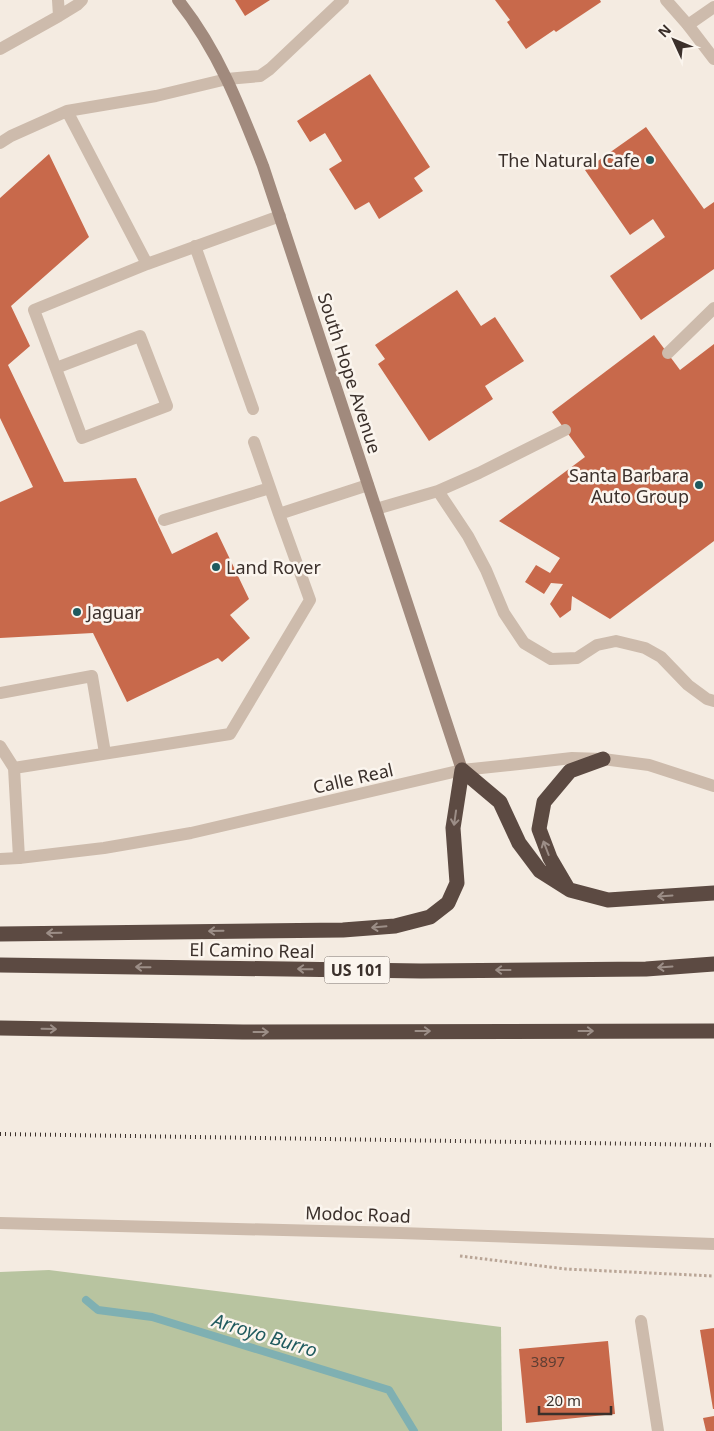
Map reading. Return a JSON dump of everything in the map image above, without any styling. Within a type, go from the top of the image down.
[{"type":"highway","points":[[570,890],[550,858],[538,829],[544,802],[570,771],[603,759]]},
{"type":"highway","points":[[462,770],[500,802],[519,843],[540,871],[570,890],[608,900],[714,893]]},
{"type":"highway","points":[[0,934],[343,930],[395,926],[430,917],[448,903],[457,883],[453,828],[462,770]]},
{"type":"highway","name":"El Camino Real","points":[[0,965],[421,970],[646,969],[714,964]]},
{"type":"highway","points":[[0,1028],[243,1032],[714,1031]]},
{"type":"main road","name":"South Hope Avenue","points":[[178,0],[210,46],[227,79],[240,106],[263,166],[462,770]]},
{"type":"street","points":[[58,0],[59,16]]},
{"type":"street","points":[[0,49],[78,5],[82,0]]},
{"type":"street","points":[[0,143],[11,136],[67,111],[156,96],[227,79],[260,76],[270,70],[343,0]]},
{"type":"street","points":[[666,0],[714,59]]},
{"type":"street","points":[[688,25],[714,8]]},
{"type":"street","points":[[67,111],[147,264]]},
{"type":"street","points":[[56,368],[140,336],[167,406],[82,438],[34,310],[147,264],[280,216]]},
{"type":"street","points":[[195,246],[253,409]]},
{"type":"street","points":[[668,354],[714,308]]},
{"type":"street","points":[[376,509],[438,491],[479,473],[565,430]]},
{"type":"street","points":[[14,768],[230,734],[310,600],[254,442]]},
{"type":"street","points":[[279,514],[368,485]]},
{"type":"street","points":[[164,520],[270,488]]},
{"type":"street","points":[[438,491],[468,536],[486,570],[504,613],[524,643],[551,659],[577,658],[597,645],[616,641],[645,648],[661,657],[688,684],[714,701]]},
{"type":"street","points":[[0,693],[92,676],[105,753]]},
{"type":"street","points":[[0,746],[14,768],[19,858]]},
{"type":"street","name":"Calle Real","points":[[0,859],[104,848],[191,833],[462,770],[572,758],[603,759],[649,765],[714,786]]},
{"type":"street","name":"Modoc Road","points":[[0,1223],[400,1233],[714,1244]]},
{"type":"street","points":[[641,1321],[658,1431]]},
{"type":"path","points":[[566,1269],[714,1276]]},
{"type":"green space","points":[[49,1270],[501,1327],[502,1431],[0,1431],[0,1272]]},
{"type":"building","points":[[235,0],[270,0],[245,16]]},
{"type":"building","points":[[495,0],[600,0],[601,2],[556,32],[554,30],[526,49],[507,22],[510,20]]},
{"type":"building","points":[[370,74],[430,167],[414,178],[423,191],[379,219],[369,202],[355,210],[329,169],[342,161],[325,133],[310,142],[297,121]]},
{"type":"building","points":[[646,127],[704,209],[714,202],[714,269],[641,320],[610,276],[665,237],[653,219],[630,235],[585,170]]},
{"type":"building","points":[[49,154],[89,237],[11,306],[30,346],[8,365],[64,482],[136,478],[172,554],[217,532],[249,599],[230,615],[250,638],[222,662],[218,658],[127,702],[93,633],[0,638],[0,502],[33,487],[0,418],[0,198]]},
{"type":"building","points":[[457,290],[481,326],[495,317],[524,361],[485,386],[493,399],[429,441],[378,364],[385,359],[375,345]]},
{"type":"building","points":[[654,335],[680,370],[714,344],[714,541],[610,619],[572,596],[571,610],[560,618],[550,604],[563,584],[551,583],[544,594],[525,582],[536,565],[550,573],[560,558],[499,521],[585,457],[552,412]]},
{"type":"building","points":[[714,1328],[714,1409],[713,1409],[700,1330]]},
{"type":"building","points":[[608,1341],[615,1414],[526,1423],[519,1349]]},
{"type":"building","points":[[714,1416],[714,1431],[706,1431],[703,1418]]},
{"type":"waterway","name":"Arroyo Burro","points":[[86,1300],[98,1310],[152,1317],[389,1390],[414,1431]]},
{"type":"railway","points":[[0,1134],[714,1145]]},
{"type":"place","name":"The Natural Cafe","points":[[650,160]]},
{"type":"place","name":"Santa Barbara Auto Group","points":[[699,485]]},
{"type":"place","name":"Land Rover","points":[[216,567]]},
{"type":"place","name":"Jaguar","points":[[77,612]]}]
